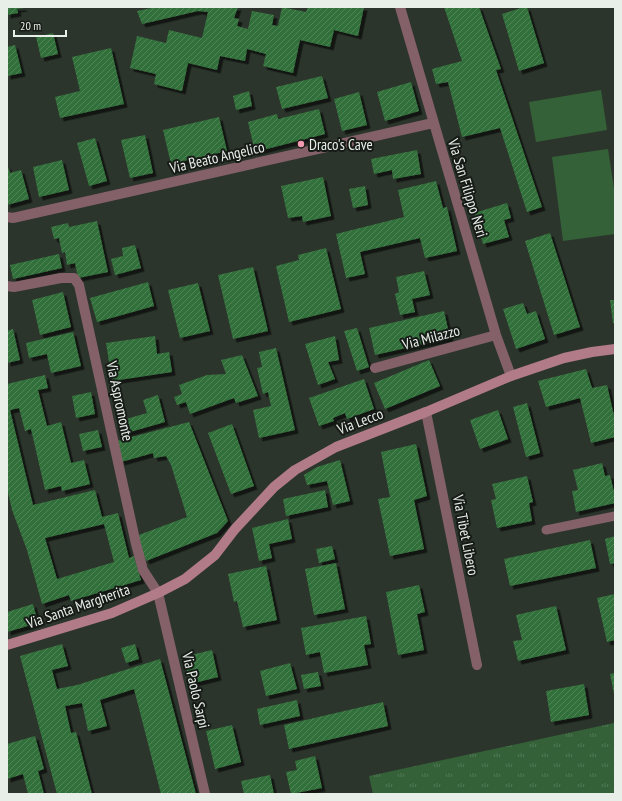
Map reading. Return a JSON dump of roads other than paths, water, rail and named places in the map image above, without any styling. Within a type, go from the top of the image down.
[{"type":"street","name":"Via San Filippo Neri","points":[[400,7],[496,334],[511,376]]},
{"type":"street","name":"Via Beato Angelico","points":[[7,217],[13,218],[433,123]]},
{"type":"street","name":"Via Aspromonte","points":[[7,286],[14,287],[62,278],[74,278],[79,285],[136,544],[143,570],[158,593]]},
{"type":"street","name":"Via Milazzo","points":[[375,368],[496,334]]},
{"type":"street","name":"Via Lecco","points":[[158,593],[185,579],[216,555],[249,513],[274,487],[294,470],[336,447],[426,412],[511,376],[564,358],[615,349]]},
{"type":"street","name":"Via Tibet Libero","points":[[426,412],[477,665]]},
{"type":"street","name":"Via Santa Margherita","points":[[7,645],[112,613],[158,593]]},
{"type":"street","name":"Via Paolo Sarpi","points":[[158,593],[205,794]]},
{"type":"lane","points":[[546,530],[615,516]]},
{"type":"place","name":"Draco's Cave","points":[[301,144]]}]
